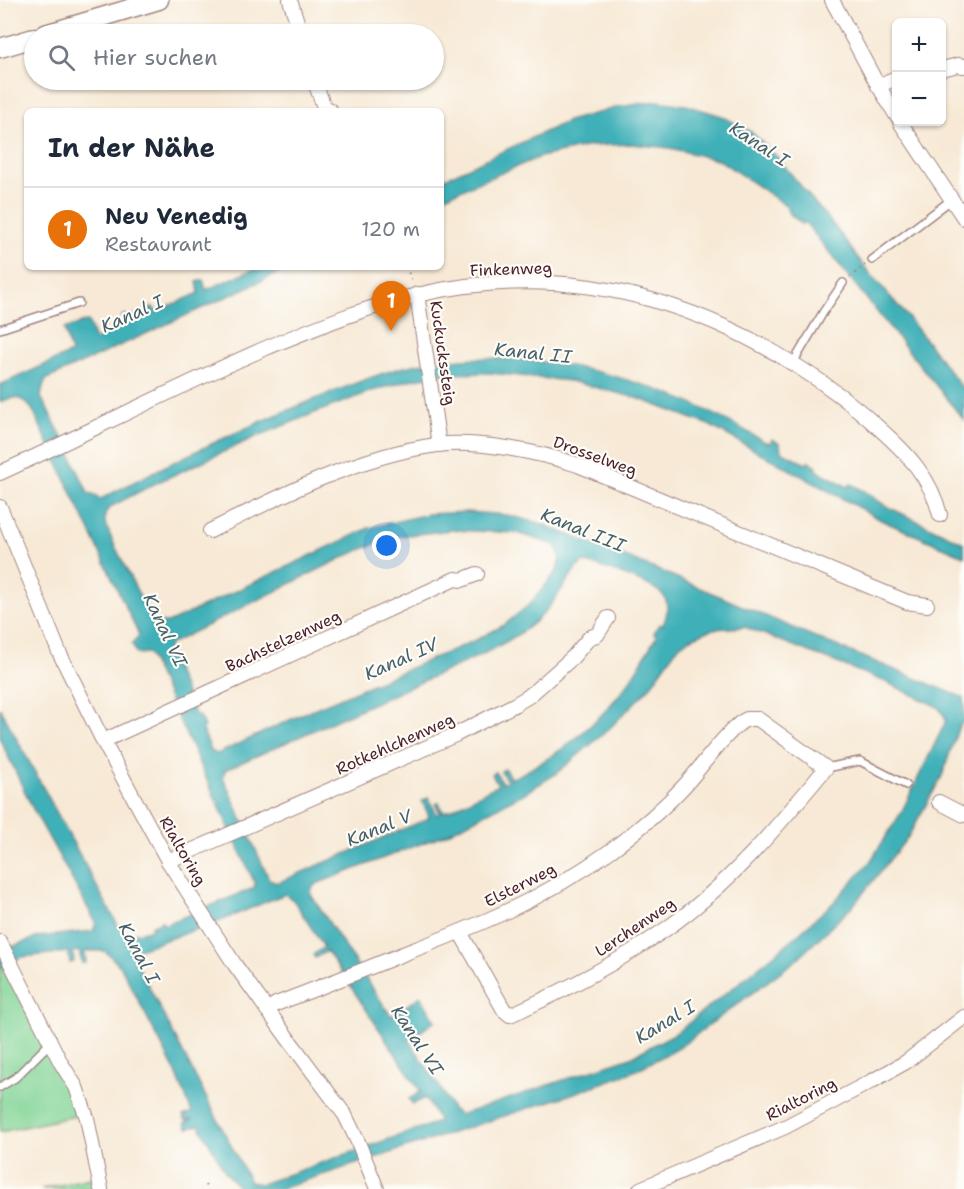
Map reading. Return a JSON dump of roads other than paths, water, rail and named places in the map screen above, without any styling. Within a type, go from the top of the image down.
[{"type":"main road","points":[[79,24],[159,0]]},
{"type":"main road","points":[[0,48],[24,41]]},
{"type":"street","points":[[290,0],[298,24]]},
{"type":"street","points":[[832,0],[892,107]]},
{"type":"street","points":[[946,68],[964,66]]},
{"type":"street","points":[[878,86],[892,80]]},
{"type":"street","points":[[318,90],[326,108]]},
{"type":"street","points":[[903,126],[964,218]]},
{"type":"street","name":"Finkenweg","points":[[0,473],[147,402],[292,337],[381,304],[417,294],[473,285],[534,282],[587,287],[664,302],[701,315],[793,363],[838,392],[903,449],[928,481],[935,495],[940,515]]},
{"type":"street","name":"Kuckuckssteig","points":[[417,294],[439,445]]},
{"type":"street","name":"Drosselweg","points":[[210,531],[355,466],[409,450],[439,445],[486,446],[513,449],[567,461],[907,602],[927,605]]},
{"type":"street","name":"Rialtoring","points":[[0,507],[46,626],[103,741],[168,861],[196,907],[267,1010],[345,1115],[377,1189]]},
{"type":"street","name":"Bachstelzenweg","points":[[103,741],[455,579],[462,580],[477,574]]},
{"type":"street","name":"Rotkehlchenweg","points":[[168,861],[455,735],[514,705],[565,664],[590,637],[597,634],[609,618]]},
{"type":"street","name":"Elsterweg","points":[[267,1010],[276,1004],[460,932],[530,901],[578,873],[611,850],[672,799],[742,721],[758,719],[826,768]]},
{"type":"street","name":"Lerchenweg","points":[[460,932],[504,1010],[510,1015],[521,1011],[564,991],[619,960],[690,910],[749,857],[786,817],[826,768]]},
{"type":"street","points":[[939,802],[964,814]]},
{"type":"street","points":[[0,943],[80,1097],[87,1118],[101,1189]]},
{"type":"street","name":"Rialtoring","points":[[640,1189],[785,1127],[872,1081],[906,1062],[964,1017]]},
{"type":"lane","points":[[872,260],[951,200]]},
{"type":"lane","points":[[793,363],[843,282]]},
{"type":"lane","points":[[0,329],[79,303]]},
{"type":"lane","points":[[826,768],[860,761],[906,785]]},
{"type":"lane","points":[[0,1087],[15,1078],[51,1041]]},
{"type":"water","name":"Kanal I","points":[[657,101],[686,105],[722,116],[751,132],[777,157],[867,270],[908,317],[964,390],[964,420],[805,222],[802,224],[789,213],[787,206],[719,160],[670,148],[631,144],[590,146],[540,157],[444,197],[444,179],[568,121],[619,107]]},
{"type":"water","name":"Kanal VI","points":[[252,270],[285,270],[47,379],[43,386],[41,397],[68,448],[88,493],[101,499],[241,430],[387,372],[424,363],[468,359],[512,359],[600,372],[685,401],[725,419],[763,441],[770,443],[772,439],[780,444],[781,451],[806,464],[809,461],[817,466],[815,469],[848,487],[851,484],[886,506],[964,543],[964,556],[883,521],[709,425],[637,398],[570,381],[490,373],[448,374],[414,379],[372,391],[251,439],[110,507],[105,514],[105,523],[113,542],[151,619],[162,623],[168,623],[369,528],[428,514],[468,512],[507,515],[539,523],[663,572],[964,698],[964,722],[959,726],[942,776],[908,837],[852,907],[795,961],[677,1049],[632,1072],[569,1095],[279,1189],[240,1189],[226,1173],[199,1125],[187,1128],[185,1123],[194,1119],[185,1120],[183,1116],[192,1113],[177,1075],[121,967],[105,951],[85,951],[86,963],[82,963],[79,951],[73,952],[74,962],[70,963],[68,952],[22,957],[0,968],[0,951],[38,937],[93,931],[96,923],[33,809],[0,739],[0,708],[121,931],[136,933],[152,929],[151,926],[162,921],[164,925],[254,888],[255,884],[148,653],[137,654],[132,644],[139,635],[32,409],[18,398],[0,402],[0,385],[71,353],[64,329],[88,321],[95,340],[124,326],[122,316],[125,315],[128,324],[132,322],[131,317],[153,307],[156,312],[199,293],[197,282],[203,280],[206,290]],"holes":[[[452,530],[517,533],[555,545],[560,556],[557,571],[530,604],[504,625],[476,640],[309,711],[217,754],[211,751],[202,728],[204,726],[199,716],[196,716],[167,651],[170,644],[346,556],[391,537]],[[583,562],[652,587],[661,593],[667,605],[663,625],[659,624],[654,633],[657,636],[632,677],[604,713],[576,738],[528,770],[511,779],[505,769],[501,771],[507,781],[502,783],[496,772],[492,774],[498,785],[451,810],[443,812],[439,803],[436,804],[440,813],[437,815],[428,798],[422,801],[429,816],[427,819],[277,883],[269,879],[223,777],[225,770],[479,656],[507,641],[542,615]],[[745,627],[886,682],[938,707],[945,717],[945,723],[901,813],[870,862],[833,903],[780,950],[676,1033],[631,1057],[460,1115],[452,1109],[409,1040],[435,1021],[421,996],[391,1016],[311,895],[312,888],[316,884],[446,834],[523,794],[556,774],[609,729],[649,688],[678,647],[689,639],[713,629]],[[285,894],[294,901],[324,947],[313,955],[315,958],[327,951],[421,1092],[409,1099],[413,1104],[425,1098],[438,1122],[261,1184],[250,1182],[133,956],[136,950],[218,922]]]},
{"type":"place","name":"Neu Venedig","points":[[391,331]]},
{"type":"water label","name":"Kanal II","points":[[533,353]]},
{"type":"water label","name":"Kanal III","points":[[583,530]]},
{"type":"water label","name":"Kanal IV","points":[[401,659]]},
{"type":"water label","name":"Kanal V","points":[[379,828]]}]
